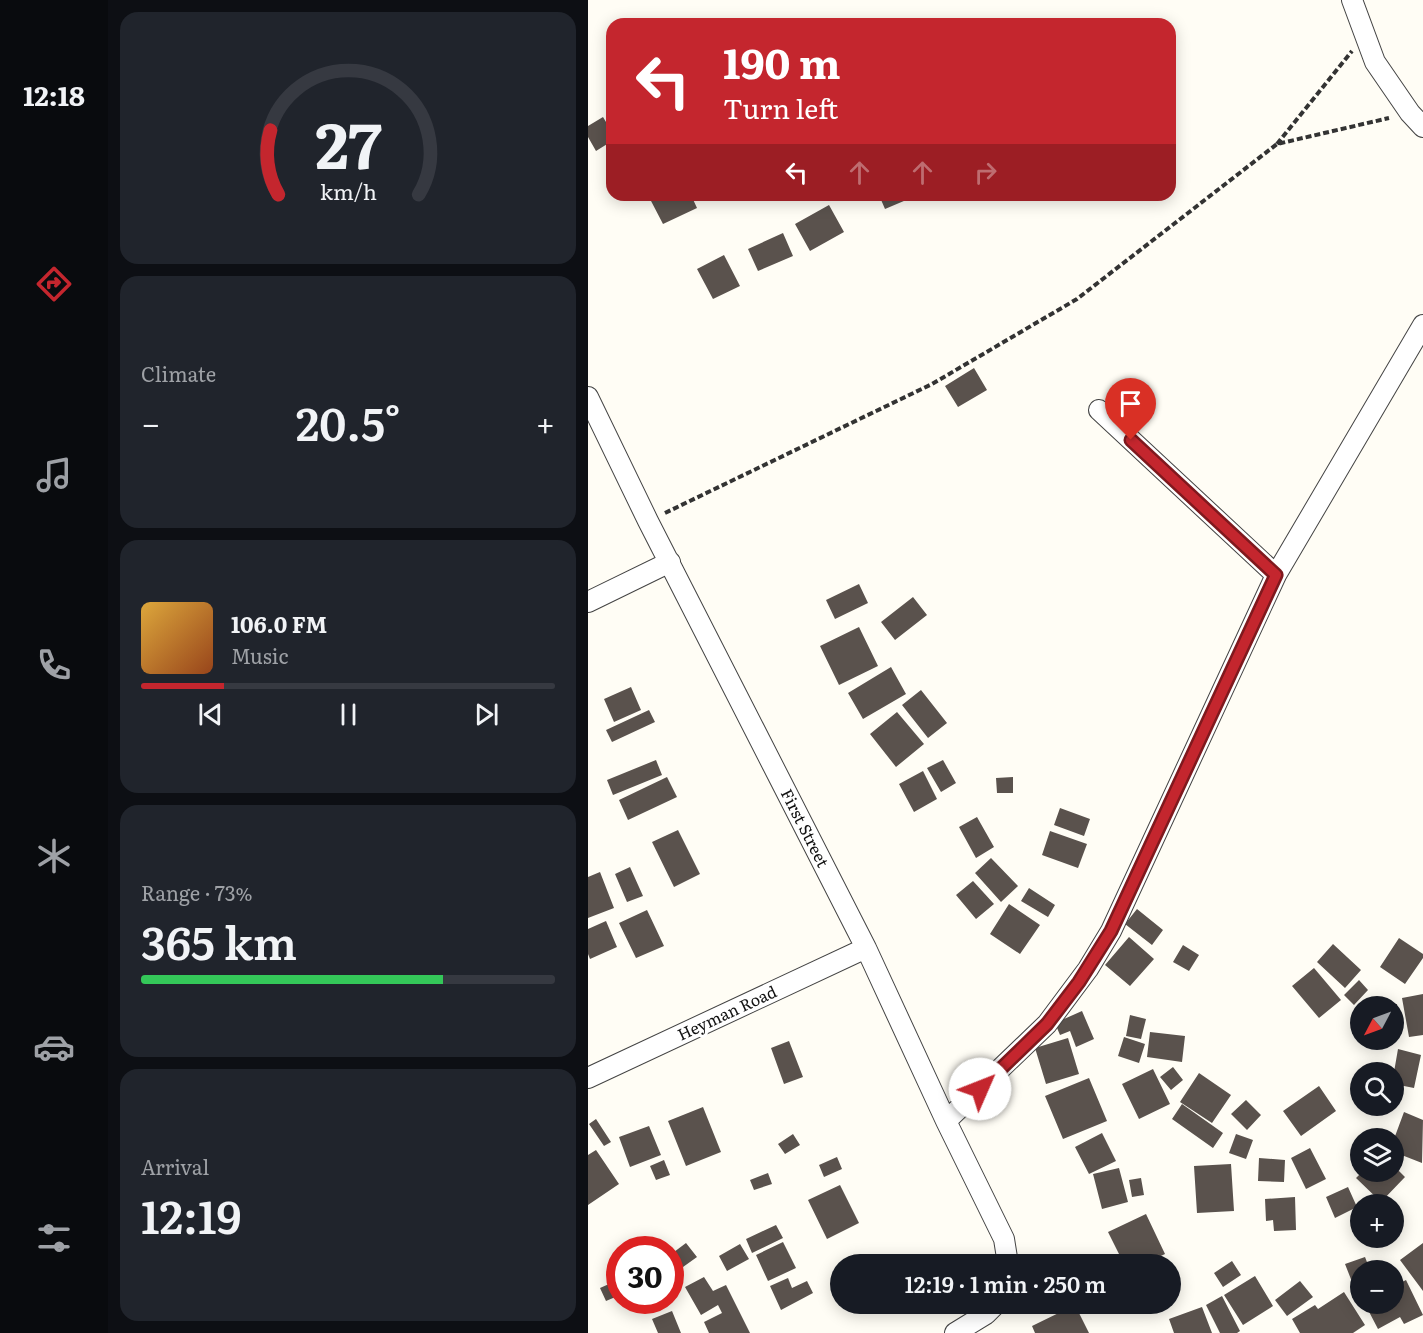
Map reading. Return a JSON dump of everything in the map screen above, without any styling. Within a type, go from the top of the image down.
[{"type":"street","points":[[1352,0],[1375,62],[1417,120]]},
{"type":"street","points":[[946,1121],[1047,1024],[1088,969],[1111,931],[1276,575],[1423,325]]},
{"type":"street","name":"First Street","points":[[588,397],[648,521],[866,948],[946,1121],[1004,1239],[1006,1254]]},
{"type":"street","points":[[1099,410],[1276,575]]},
{"type":"street","points":[[588,602],[670,562]]},
{"type":"street","name":"Heyman Road","points":[[588,1078],[866,948]]},
{"type":"street","points":[[955,1333],[986,1314]]},
{"type":"path","points":[[648,521],[932,384],[1077,298],[1277,144],[1364,35]]},
{"type":"path","points":[[1277,144],[1417,120]]},
{"type":"building","points":[[603,117],[606,122],[606,145],[596,151],[588,137],[588,126]]},
{"type":"building","points":[[651,201],[694,201],[697,208],[663,224]]},
{"type":"building","points":[[882,201],[904,201],[885,209]]},
{"type":"building","points":[[829,205],[844,232],[810,251],[795,224]]},
{"type":"building","points":[[783,233],[793,256],[758,271],[748,249]]},
{"type":"building","points":[[724,255],[740,286],[713,299],[697,269]]},
{"type":"building","points":[[974,368],[987,390],[958,407],[945,386]]},
{"type":"building","points":[[859,584],[868,603],[835,619],[826,600]]},
{"type":"building","points":[[913,597],[927,615],[895,640],[881,622]]},
{"type":"building","points":[[859,627],[878,666],[839,685],[820,646]]},
{"type":"building","points":[[891,667],[906,694],[863,719],[848,693]]},
{"type":"building","points":[[631,687],[641,710],[614,722],[604,699]]},
{"type":"building","points":[[921,690],[947,723],[928,738],[902,705]]},
{"type":"building","points":[[649,710],[655,722],[612,742],[606,730]]},
{"type":"building","points":[[897,712],[924,744],[896,767],[870,734]]},
{"type":"building","points":[[656,760],[662,775],[613,795],[607,780]]},
{"type":"building","points":[[943,760],[956,783],[941,792],[927,768]]},
{"type":"building","points":[[923,771],[937,799],[914,812],[899,784]]},
{"type":"building","points":[[667,777],[677,797],[628,820],[619,800]]},
{"type":"building","points":[[1013,777],[1013,793],[997,793],[996,778]]},
{"type":"building","points":[[1060,808],[1090,819],[1084,836],[1054,825]]},
{"type":"building","points":[[977,817],[994,847],[976,858],[959,827]]},
{"type":"building","points":[[678,830],[700,874],[674,887],[652,842]]},
{"type":"building","points":[[1050,831],[1087,844],[1078,868],[1042,855]]},
{"type":"building","points":[[991,858],[1018,886],[1001,902],[975,873]]},
{"type":"building","points":[[630,867],[643,896],[627,902],[615,874]]},
{"type":"building","points":[[600,872],[614,908],[588,918],[588,877]]},
{"type":"building","points":[[973,881],[994,904],[976,919],[956,895]]},
{"type":"building","points":[[1029,888],[1055,905],[1048,917],[1021,901]]},
{"type":"building","points":[[1009,904],[1040,925],[1020,954],[990,934]]},
{"type":"building","points":[[1137,909],[1163,930],[1152,945],[1125,924]]},
{"type":"building","points":[[647,910],[664,946],[636,958],[619,923]]},
{"type":"building","points":[[606,921],[617,947],[590,959],[588,929]]},
{"type":"building","points":[[1129,937],[1154,959],[1130,986],[1105,965]]},
{"type":"building","points":[[1399,938],[1423,954],[1423,958],[1405,984],[1380,967]]},
{"type":"building","points":[[1333,944],[1361,970],[1345,988],[1317,962]]},
{"type":"building","points":[[1183,945],[1199,955],[1189,971],[1173,962]]},
{"type":"building","points":[[1314,968],[1341,1000],[1319,1018],[1292,986]]},
{"type":"building","points":[[1359,980],[1368,990],[1362,996],[1350,996],[1350,1001],[1344,995]]},
{"type":"building","points":[[1423,994],[1423,1035],[1409,1037],[1404,998]]},
{"type":"building","points":[[1082,1011],[1094,1039],[1076,1047],[1070,1031],[1060,1035],[1055,1023]]},
{"type":"building","points":[[1130,1015],[1146,1019],[1141,1039],[1126,1036]]},
{"type":"building","points":[[1150,1032],[1185,1036],[1182,1062],[1147,1057]]},
{"type":"building","points":[[1124,1037],[1145,1044],[1139,1063],[1118,1056]]},
{"type":"building","points":[[1068,1038],[1079,1074],[1046,1084],[1035,1048]]},
{"type":"building","points":[[789,1041],[803,1077],[784,1084],[771,1048]]},
{"type":"building","points":[[1398,1050],[1421,1055],[1414,1088],[1404,1086],[1404,1062],[1396,1062]]},
{"type":"building","points":[[1173,1067],[1183,1080],[1171,1090],[1160,1077]]},
{"type":"building","points":[[1153,1069],[1170,1104],[1139,1119],[1122,1084]]},
{"type":"building","points":[[1199,1073],[1231,1095],[1212,1123],[1180,1102]]},
{"type":"building","points":[[1089,1078],[1107,1121],[1063,1139],[1045,1096]]},
{"type":"building","points":[[1319,1086],[1336,1111],[1301,1136],[1283,1111]]},
{"type":"building","points":[[1246,1100],[1261,1115],[1247,1130],[1231,1114]]},
{"type":"building","points":[[1182,1104],[1223,1133],[1213,1148],[1172,1119]]},
{"type":"building","points":[[703,1107],[721,1152],[686,1166],[668,1121]]},
{"type":"building","points":[[1404,1112],[1423,1120],[1422,1163],[1404,1156],[1404,1128],[1398,1128]]},
{"type":"building","points":[[596,1119],[611,1142],[604,1146],[589,1124]]},
{"type":"building","points":[[649,1126],[661,1155],[630,1167],[619,1137]]},
{"type":"building","points":[[1102,1133],[1116,1161],[1089,1174],[1075,1147]]},
{"type":"building","points":[[793,1134],[800,1145],[785,1154],[778,1144]]},
{"type":"building","points":[[1236,1134],[1253,1140],[1246,1159],[1229,1153]]},
{"type":"building","points":[[1310,1148],[1326,1179],[1306,1189],[1291,1158]]},
{"type":"building","points":[[596,1150],[619,1184],[588,1205],[588,1155]]},
{"type":"building","points":[[837,1157],[842,1169],[824,1177],[819,1165]]},
{"type":"building","points":[[1259,1158],[1285,1160],[1284,1182],[1258,1181]]},
{"type":"building","points":[[664,1160],[670,1175],[656,1180],[650,1166]]},
{"type":"building","points":[[1231,1164],[1234,1211],[1197,1213],[1194,1166]]},
{"type":"building","points":[[1119,1168],[1128,1202],[1102,1209],[1093,1174]]},
{"type":"building","points":[[768,1173],[772,1184],[754,1190],[750,1180]]},
{"type":"building","points":[[1141,1178],[1144,1195],[1132,1197],[1129,1180]]},
{"type":"building","points":[[1360,1182],[1400,1182],[1389,1194],[1373,1194]]},
{"type":"building","points":[[840,1185],[859,1223],[827,1239],[808,1200]]},
{"type":"building","points":[[1348,1187],[1351,1194],[1350,1210],[1335,1218],[1326,1197]]},
{"type":"building","points":[[1295,1197],[1296,1230],[1274,1231],[1273,1220],[1266,1221],[1265,1199]]},
{"type":"building","points":[[1146,1214],[1165,1254],[1119,1254],[1108,1232]]},
{"type":"building","points":[[776,1225],[783,1238],[752,1253],[746,1239]]},
{"type":"building","points":[[783,1242],[796,1268],[768,1281],[756,1255]]},
{"type":"building","points":[[686,1243],[697,1257],[684,1266],[684,1244]]},
{"type":"building","points":[[1423,1243],[1423,1291],[1404,1265],[1404,1260],[1400,1260]]},
{"type":"building","points":[[740,1244],[749,1259],[727,1271],[719,1256]]},
{"type":"building","points":[[1232,1261],[1241,1275],[1223,1287],[1214,1273]]},
{"type":"building","points":[[1350,1262],[1350,1277],[1345,1264]]},
{"type":"building","points":[[1255,1276],[1273,1306],[1243,1325],[1224,1295]]},
{"type":"building","points":[[704,1277],[713,1291],[726,1285],[750,1333],[709,1333],[704,1322],[722,1313],[718,1305],[701,1315],[685,1287]]},
{"type":"building","points":[[788,1278],[792,1288],[807,1281],[813,1293],[781,1310],[770,1286]]},
{"type":"building","points":[[1406,1280],[1423,1315],[1404,1324],[1400,1317],[1378,1329],[1370,1314],[1404,1314],[1404,1281]]},
{"type":"building","points":[[1300,1281],[1313,1297],[1287,1316],[1275,1300]]},
{"type":"building","points":[[606,1285],[606,1301],[600,1288]]},
{"type":"building","points":[[1344,1292],[1350,1301],[1350,1314],[1358,1314],[1365,1325],[1353,1333],[1300,1333],[1292,1319],[1315,1305],[1318,1309]]},
{"type":"building","points":[[1222,1296],[1240,1331],[1237,1333],[1220,1333],[1206,1305]]},
{"type":"building","points":[[1202,1307],[1212,1333],[1174,1333],[1169,1319]]},
{"type":"building","points":[[664,1314],[673,1314],[681,1333],[658,1333],[652,1319]]},
{"type":"building","points":[[1057,1314],[1080,1314],[1089,1333],[1035,1333],[1032,1326]]},
{"type":"route","points":[[980,1089],[1047,1024],[1088,969],[1111,931],[1276,575],[1131,440]]}]
